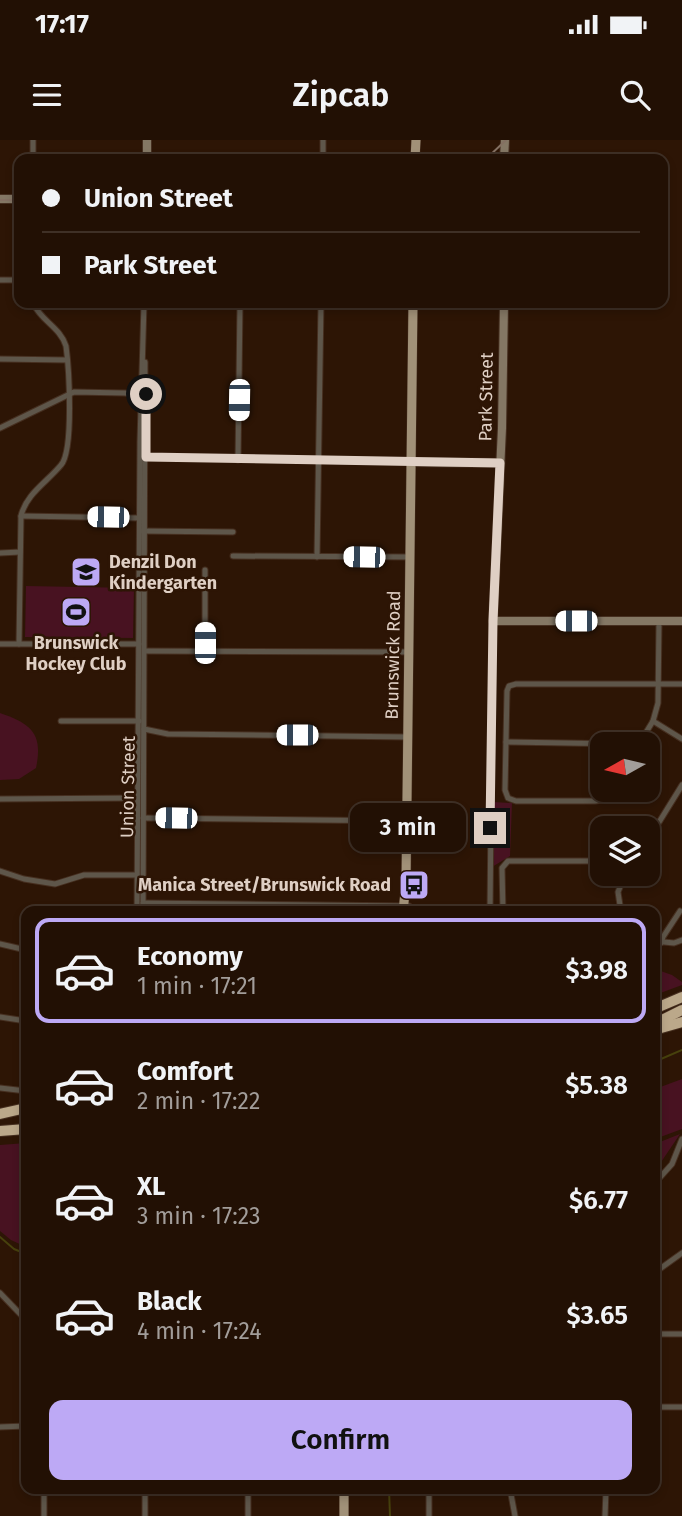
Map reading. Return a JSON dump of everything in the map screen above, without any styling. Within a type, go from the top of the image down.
[{"type":"highway","points":[[660,1006],[682,997]]},
{"type":"highway","points":[[660,1021],[682,1010]]},
{"type":"highway","points":[[660,1028],[682,1022]]},
{"type":"highway","points":[[0,1115],[21,1112]]},
{"type":"highway","points":[[0,1133],[21,1130]]},
{"type":"highway","points":[[0,1133],[21,1135]]},
{"type":"main road","name":"Brunswick Road","points":[[406,906],[413,308]]},
{"type":"main road","points":[[344,1494],[344,1516]]},
{"type":"main road","points":[[350,1494],[350,1516]]},
{"type":"street","points":[[19,644],[21,516],[29,499],[63,463],[67,454],[66,346],[61,333],[36,308]]},
{"type":"street","name":"Union Street","points":[[143,906],[138,798],[145,651],[142,531],[139,518],[144,308]]},
{"type":"street","points":[[238,460],[240,308]]},
{"type":"street","points":[[317,556],[321,308]]},
{"type":"street","name":"Park Street","points":[[490,906],[493,621],[504,308]]},
{"type":"street","name":"Union Street","points":[[136,906],[144,818],[144,729],[141,720],[139,644],[146,457],[144,356]]},
{"type":"street","points":[[0,359],[67,360]]},
{"type":"street","points":[[0,428],[68,394],[141,392]]},
{"type":"street","points":[[146,457],[500,463]]},
{"type":"street","points":[[21,516],[139,518]]},
{"type":"street","points":[[142,531],[233,532]]},
{"type":"street","points":[[0,553],[20,552]]},
{"type":"street","points":[[233,556],[410,558]]},
{"type":"street","points":[[205,570],[205,650]]},
{"type":"street","points":[[493,621],[682,621]]},
{"type":"street","points":[[646,732],[653,720],[659,684],[659,622]]},
{"type":"street","points":[[0,643],[139,644]]},
{"type":"street","points":[[145,651],[409,652]]},
{"type":"street","points":[[590,801],[510,799],[505,790],[509,686],[682,684]]},
{"type":"street","points":[[61,721],[141,720]]},
{"type":"street","points":[[653,720],[682,739]]},
{"type":"street","points":[[144,729],[168,734]]},
{"type":"street","points":[[144,738],[168,734],[408,737]]},
{"type":"street","points":[[506,742],[590,743]]},
{"type":"street","points":[[660,821],[682,785]]},
{"type":"street","points":[[0,806],[3,799],[138,798]]},
{"type":"street","points":[[144,818],[407,821]]},
{"type":"street","points":[[503,906],[502,869],[508,861],[590,861]]},
{"type":"street","points":[[0,871],[24,879],[55,884],[84,875],[137,875]]},
{"type":"street","points":[[620,906],[618,892],[621,886]]},
{"type":"street","points":[[143,902],[293,906]]},
{"type":"street","points":[[660,940],[680,911]]},
{"type":"street","points":[[660,942],[682,940]]},
{"type":"street","points":[[0,944],[21,949]]},
{"type":"street","points":[[0,1017],[21,1020]]},
{"type":"street","points":[[0,1088],[21,1090]]},
{"type":"street","points":[[660,1177],[675,1160],[682,1139]]},
{"type":"street","points":[[660,1269],[682,1253]]},
{"type":"street","points":[[0,1293],[21,1315]]},
{"type":"street","points":[[660,1334],[682,1334]]},
{"type":"street","points":[[660,1407],[682,1407]]},
{"type":"street","points":[[0,1427],[21,1426]]},
{"type":"street","points":[[44,1494],[44,1516]]},
{"type":"street","points":[[145,1494],[145,1516]]},
{"type":"street","points":[[248,1494],[248,1516]]},
{"type":"street","points":[[429,1494],[429,1516]]},
{"type":"street","points":[[511,1494],[515,1516]]},
{"type":"street","points":[[606,1494],[606,1516]]},
{"type":"shaded area","name":"Brunswick Hockey Club","points":[[26,586],[134,588],[133,638],[25,637]]},
{"type":"shaded area","points":[[0,713],[27,726],[36,739],[36,768],[19,779],[0,780]]},
{"type":"shaded area","points":[[493,802],[512,803],[510,856],[492,867]]},
{"type":"shaded area","points":[[660,971],[672,975],[682,982],[682,985],[660,993]]},
{"type":"shaded area","points":[[682,1079],[682,1129],[660,1137],[660,1087]]},
{"type":"shaded area","points":[[680,1134],[660,1164],[660,1142]]},
{"type":"shaded area","points":[[21,1143],[21,1245],[0,1231],[0,1145]]},
{"type":"waterway","points":[[660,1059],[682,1050]]},
{"type":"waterway","points":[[0,1237],[21,1252]]},
{"type":"waterway","points":[[389,1494],[390,1516]]},
{"type":"tram line","points":[[491,154],[506,140]]},
{"type":"tram line","points":[[0,200],[14,200]]},
{"type":"place","name":"Denzil Don Kindergarten","points":[[86,572]]},
{"type":"place","name":"Brunswick Hockey Club","points":[[76,612]]},
{"type":"place","name":"Manica Street/Brunswick Road","points":[[414,885]]},
{"type":"route","points":[[146,394],[146,457],[500,463],[493,621],[490,828]]}]
